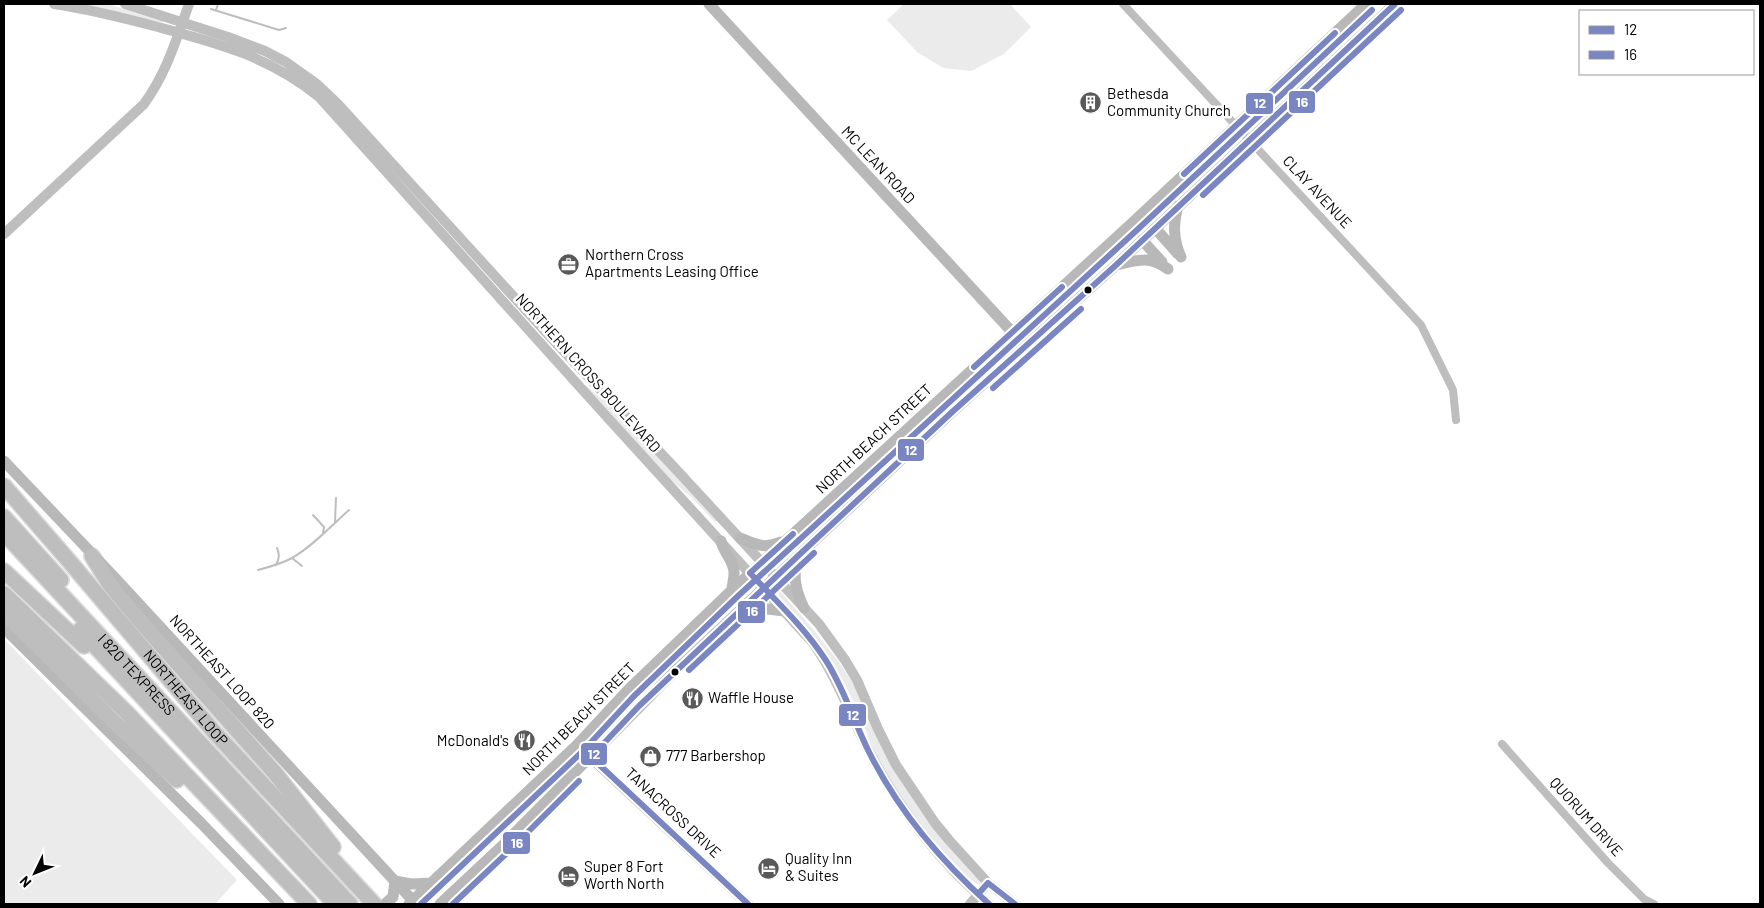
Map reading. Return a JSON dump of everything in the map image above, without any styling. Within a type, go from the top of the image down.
[{"type":"highway","name":"NORTHEAST LOOP","points":[[4,486],[70,561],[214,733],[377,903]]},
{"type":"highway","points":[[4,517],[55,572],[107,633],[114,651]]},
{"type":"highway","name":"I 820 TEXPRESS","points":[[4,533],[350,904]]},
{"type":"highway","name":"I 820 TEXPRESS","points":[[4,548],[335,904]]},
{"type":"highway","points":[[92,556],[110,585],[298,800],[333,847],[372,891],[377,903]]},
{"type":"highway","points":[[4,571],[77,639],[201,769],[214,774]]},
{"type":"highway","points":[[4,594],[126,712],[308,904]]},
{"type":"highway","points":[[4,612],[268,871],[284,878]]},
{"type":"main road","name":"MC LEAN ROAD","points":[[708,4],[1026,347]]},
{"type":"main road","name":"NORTH BEACH STREET","points":[[412,903],[577,744],[628,690],[750,573],[1131,224],[1366,4]]},
{"type":"main road","points":[[440,904],[502,846],[639,706],[720,629],[951,413],[1115,266],[1395,4]]},
{"type":"main road","points":[[1155,228],[1181,257],[1176,244],[1174,228],[1178,206]]},
{"type":"main road","points":[[1115,266],[1149,259],[1158,262],[1168,269],[1142,240]]},
{"type":"main road","name":"NORTHEAST LOOP 820","points":[[4,462],[136,601],[395,882],[412,903]]},
{"type":"main road","points":[[740,538],[769,546],[788,539]]},
{"type":"main road","points":[[721,541],[725,554],[733,566],[732,590]]},
{"type":"main road","points":[[799,555],[794,568],[795,582],[804,608]]},
{"type":"main road","points":[[720,629],[747,612],[759,608],[785,611]]},
{"type":"main road","points":[[4,630],[201,822],[279,904]]},
{"type":"main road","points":[[377,903],[392,897],[395,882],[411,884],[433,882]]},
{"type":"street","name":"NORTHERN CROSS BOULEVARD","points":[[54,4],[181,27]]},
{"type":"street","name":"NORTHERN CROSS BOULEVARD","points":[[126,4],[278,68],[319,97],[539,334],[813,643],[826,660],[870,754],[901,805],[933,846],[978,895],[991,904]]},
{"type":"street","points":[[4,234],[144,104],[161,78],[174,51],[189,4]]},
{"type":"street","name":"CLAY AVENUE","points":[[1123,4],[1421,325],[1453,390],[1456,420]]},
{"type":"street","name":"NORTHERN CROSS BOULEVARD","points":[[539,334],[740,538],[819,624],[857,680],[878,729],[896,765],[909,785],[949,840],[988,883],[1015,904]]},
{"type":"street","name":"TANACROSS DRIVE","points":[[577,744],[748,904]]},
{"type":"street","name":"QUORUM DRIVE","points":[[1502,744],[1608,863],[1644,899],[1654,904]]},
{"type":"street","points":[[970,904],[988,883]]},
{"type":"street","points":[[991,904],[1002,894]]},
{"type":"shaded area","points":[[79,4],[108,4],[163,21],[162,23]]},
{"type":"shaded area","points":[[904,4],[1010,4],[1031,27],[1004,54],[971,71],[943,68],[917,52],[887,20]]},
{"type":"shaded area","points":[[587,386],[605,402],[719,520],[715,522],[691,497],[668,478]]},
{"type":"shaded area","points":[[778,592],[781,592],[839,662],[853,683],[886,753],[981,882],[980,885],[967,877],[945,854],[903,801],[878,758],[851,697],[826,653],[783,602]]},
{"type":"shaded area","points":[[4,639],[237,880],[215,904],[4,904]]},
{"type":"waterway","points":[[216,10],[218,4]]},
{"type":"waterway","points":[[211,9],[279,30],[286,28]]},
{"type":"waterway","points":[[335,523],[336,498]]},
{"type":"waterway","points":[[258,570],[284,562],[300,553],[315,542],[349,510]]},
{"type":"waterway","points":[[313,515],[324,527],[323,533]]},
{"type":"waterway","points":[[276,565],[279,557],[277,548]]},
{"type":"waterway","points":[[292,558],[302,566]]},
{"type":"transit line","name":"12","points":[[748,904],[591,757],[639,706],[799,555],[951,413],[1115,266],[1395,4]]},
{"type":"transit line","name":"16","points":[[421,904],[583,751],[634,696],[738,596],[1137,230],[1372,10]]},
{"type":"transit line","name":"16","points":[[1203,195],[1401,10]]},
{"type":"transit line","name":"12","points":[[1184,174],[1335,33]]},
{"type":"transit line","name":"12","points":[[974,367],[1062,287]]},
{"type":"transit line","name":"16","points":[[993,388],[1081,309]]},
{"type":"transit line","name":"12","points":[[793,534],[750,573],[799,625],[825,659],[838,682],[869,752],[907,814],[954,870],[989,904]]},
{"type":"transit line","name":"16","points":[[689,670],[814,553]]},
{"type":"transit line","name":"16","points":[[453,904],[579,781]]},
{"type":"transit line","name":"12","points":[[979,893],[988,883],[1015,904]]},
{"type":"place","name":"Bethesda Community Church","points":[[1091,103]]},
{"type":"place","name":"Northern Cross Apartments Leasing Office","points":[[569,264]]},
{"type":"place","name":"Waffle House","points":[[692,698]]},
{"type":"place","name":"McDonald's","points":[[525,741]]},
{"type":"place","name":"777 Barbershop","points":[[650,756]]},
{"type":"place","name":"Quality Inn & Suites","points":[[769,868]]},
{"type":"place","name":"Super 8 Fort Worth North","points":[[568,876]]}]
